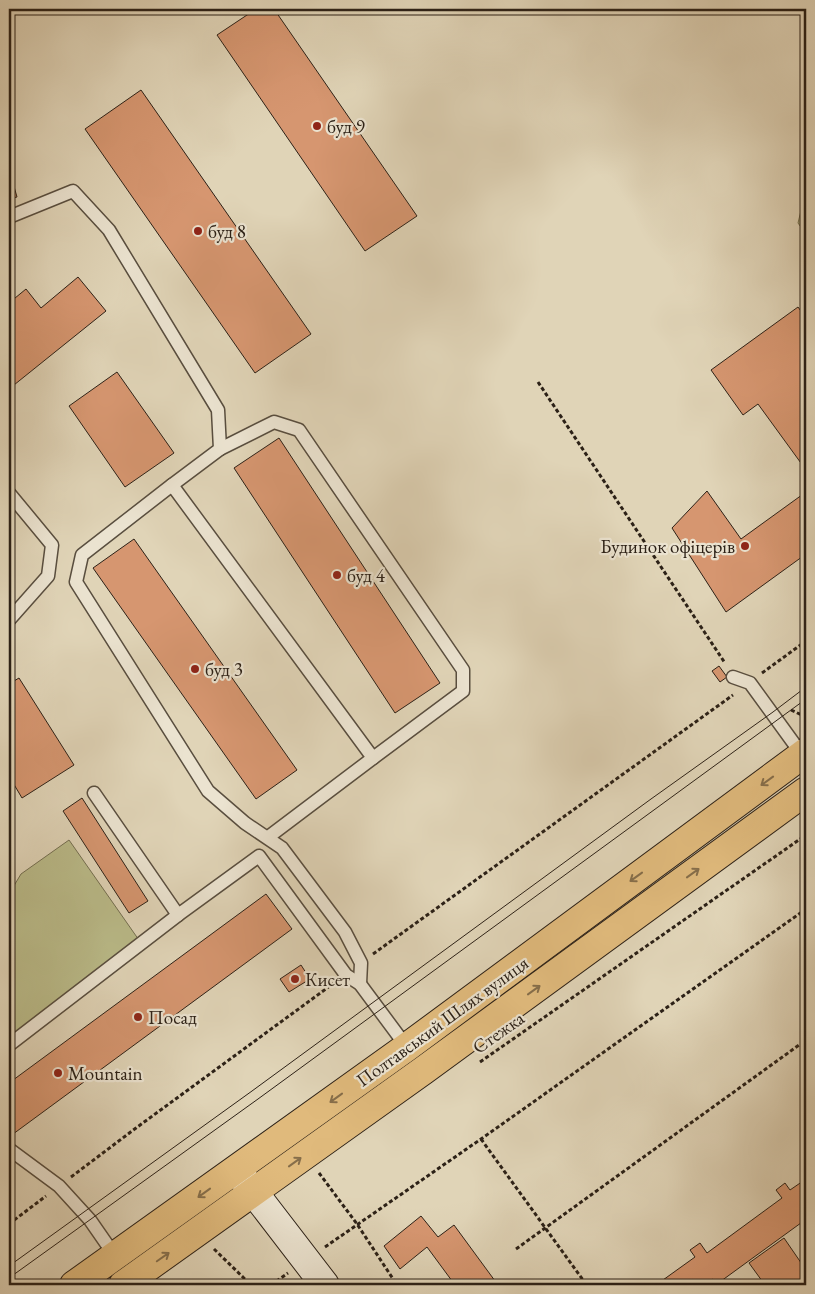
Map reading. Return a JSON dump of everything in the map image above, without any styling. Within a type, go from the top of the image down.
[{"type":"main road","name":"Полтавський Шлях вулиця","points":[[74,1285],[407,1047],[805,755]]},
{"type":"main road","name":"Полтавський Шлях вулиця","points":[[123,1285],[424,1070],[806,791]]},
{"type":"street","points":[[236,1170],[325,1285]]},
{"type":"lane","points":[[9,217],[73,191],[103,224],[114,238],[218,410],[220,450]]},
{"type":"lane","points":[[267,838],[463,691],[463,670],[299,430],[274,422],[220,450],[82,555],[76,582],[208,791],[245,823],[267,838],[282,848],[345,932],[361,962],[360,984]]},
{"type":"lane","points":[[172,485],[374,758]]},
{"type":"lane","points":[[9,493],[52,545],[48,576],[9,620]]},
{"type":"lane","points":[[733,676],[750,683],[805,755]]},
{"type":"lane","points":[[94,793],[178,915]]},
{"type":"lane","points":[[9,1045],[178,915],[260,856],[346,975],[360,984],[424,1070]]},
{"type":"lane","points":[[9,1148],[59,1186],[90,1220],[115,1256]]},
{"type":"path","points":[[538,382],[733,676]]},
{"type":"path","points":[[361,962],[806,641]]},
{"type":"path","name":"Стежка","points":[[473,1066],[806,835]]},
{"type":"path","points":[[322,1249],[806,909]]},
{"type":"path","points":[[9,1224],[136,1128],[346,975]]},
{"type":"path","points":[[516,1249],[806,1040]]},
{"type":"path","points":[[481,1138],[583,1280]]},
{"type":"path","points":[[326,1168],[318,1174],[357,1224],[397,1285]]},
{"type":"path","points":[[211,1246],[252,1285]]},
{"type":"path","points":[[271,1285],[288,1273]]},
{"type":"green space","points":[[806,190],[806,234],[798,223]]},
{"type":"green space","points":[[69,840],[141,943],[9,1045],[9,894],[21,874]]},
{"type":"building","name":"буд 9","points":[[256,9],[274,9],[417,216],[365,251],[217,35]]},
{"type":"building","name":"буд 8","points":[[141,90],[311,334],[255,373],[85,129]]},
{"type":"building","points":[[9,169],[17,197],[9,199]]},
{"type":"building","points":[[78,277],[106,311],[9,389],[9,303],[26,289],[41,308]]},
{"type":"building","points":[[798,307],[806,318],[806,470],[758,404],[743,415],[711,370]]},
{"type":"building","points":[[117,372],[174,453],[125,487],[69,406]]},
{"type":"building","name":"буд 4","points":[[279,438],[440,683],[395,713],[234,468]]},
{"type":"building","name":"Будинок офіцерів","points":[[707,491],[741,539],[806,492],[806,554],[726,612],[672,528]]},
{"type":"building","name":"буд 3","points":[[134,539],[297,770],[256,799],[93,568]]},
{"type":"building","points":[[719,666],[727,677],[720,682],[712,671]]},
{"type":"building","points":[[19,678],[74,765],[22,798],[9,776],[9,684]]},
{"type":"building","points":[[82,798],[148,901],[129,913],[63,811]]},
{"type":"building","points":[[266,894],[292,929],[9,1137],[9,1083]]},
{"type":"building","name":"Кисет","points":[[301,965],[310,979],[289,992],[280,979]]},
{"type":"building","points":[[806,1179],[806,1211],[801,1215],[805,1220],[717,1284],[713,1279],[705,1285],[656,1285],[695,1257],[690,1250],[700,1243],[707,1253],[782,1198],[776,1190],[785,1183],[790,1190]]},
{"type":"building","points":[[421,1216],[438,1237],[454,1225],[498,1285],[455,1285],[427,1247],[400,1269],[384,1246]]},
{"type":"building","points":[[784,1238],[806,1270],[806,1280],[799,1285],[765,1285],[749,1263]]},
{"type":"tram line","points":[[9,1266],[806,687]]},
{"type":"tram line","points":[[9,1278],[258,1099],[806,699]]},
{"type":"place","name":"буд 9","points":[[317,126]]},
{"type":"place","name":"буд 8","points":[[198,231]]},
{"type":"place","name":"Будинок офіцерів","points":[[745,546]]},
{"type":"place","name":"буд 4","points":[[337,575]]},
{"type":"place","name":"буд 3","points":[[195,669]]},
{"type":"place","name":"Кисет","points":[[295,979]]},
{"type":"place","name":"Посад","points":[[138,1017]]},
{"type":"place","name":"Mountain","points":[[58,1073]]}]
